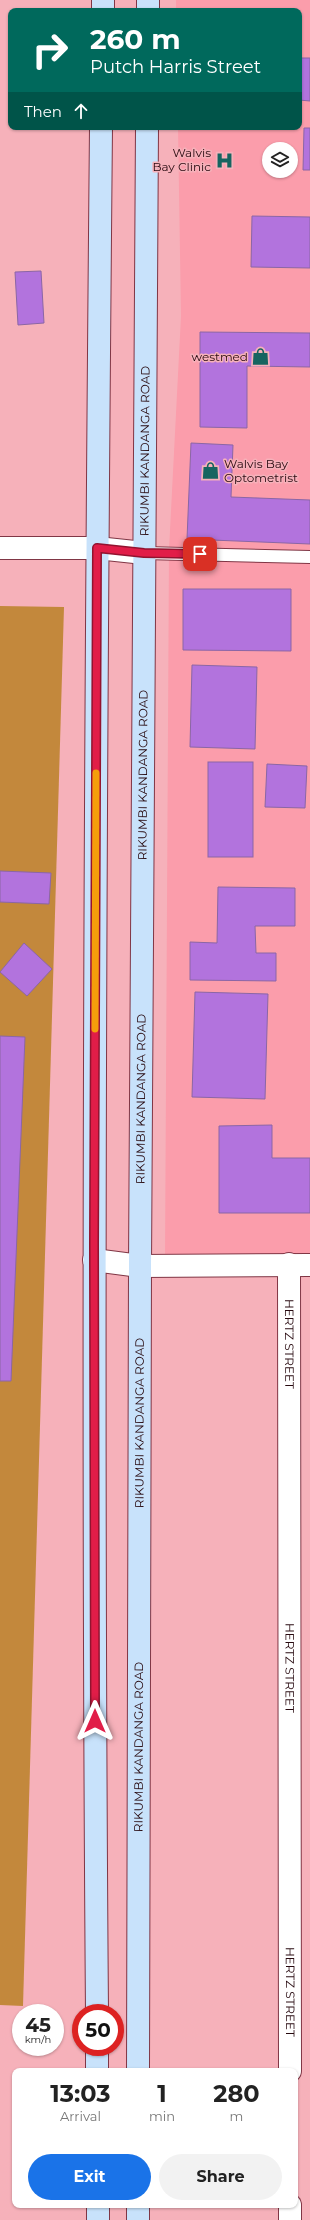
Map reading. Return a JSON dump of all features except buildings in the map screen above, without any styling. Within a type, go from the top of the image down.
[{"type":"main road","points":[[97,2004],[94,1260],[97,548],[101,130]]},
{"type":"main road","name":"RIKUMBI KANDANGA ROAD","points":[[138,2068],[140,1266],[147,130]]},
{"type":"main road","points":[[97,2056],[97,2068]]},
{"type":"main road","points":[[98,2208],[98,2220]]},
{"type":"main road","points":[[138,2208],[138,2220]]},
{"type":"street","points":[[0,548],[97,548],[144,553]]},
{"type":"street","points":[[94,1260],[140,1266],[300,1265]]},
{"type":"street","name":"HERTZ STREET","points":[[290,2068],[300,1265]]},
{"type":"street","points":[[290,2208],[290,2220]]},
{"type":"lane","points":[[144,553],[310,557]]},
{"type":"shaded area","points":[[176,0],[310,0],[310,1258],[165,1260],[169,550],[181,316],[178,130],[302,130],[302,8],[176,8]]},
{"type":"shaded area","points":[[0,606],[64,607],[23,2004],[0,2005]]},
{"type":"slow traffic","points":[[95,1029],[96,773]]},
{"type":"place","name":"Walvis Bay Clinic","points":[[224,160]]},
{"type":"place","name":"westmed","points":[[261,357]]},
{"type":"place","name":"Walvis Bay Optometrist","points":[[211,471]]},
{"type":"route","points":[[95,1721],[94,1244],[97,548],[144,553],[200,554]]}]
